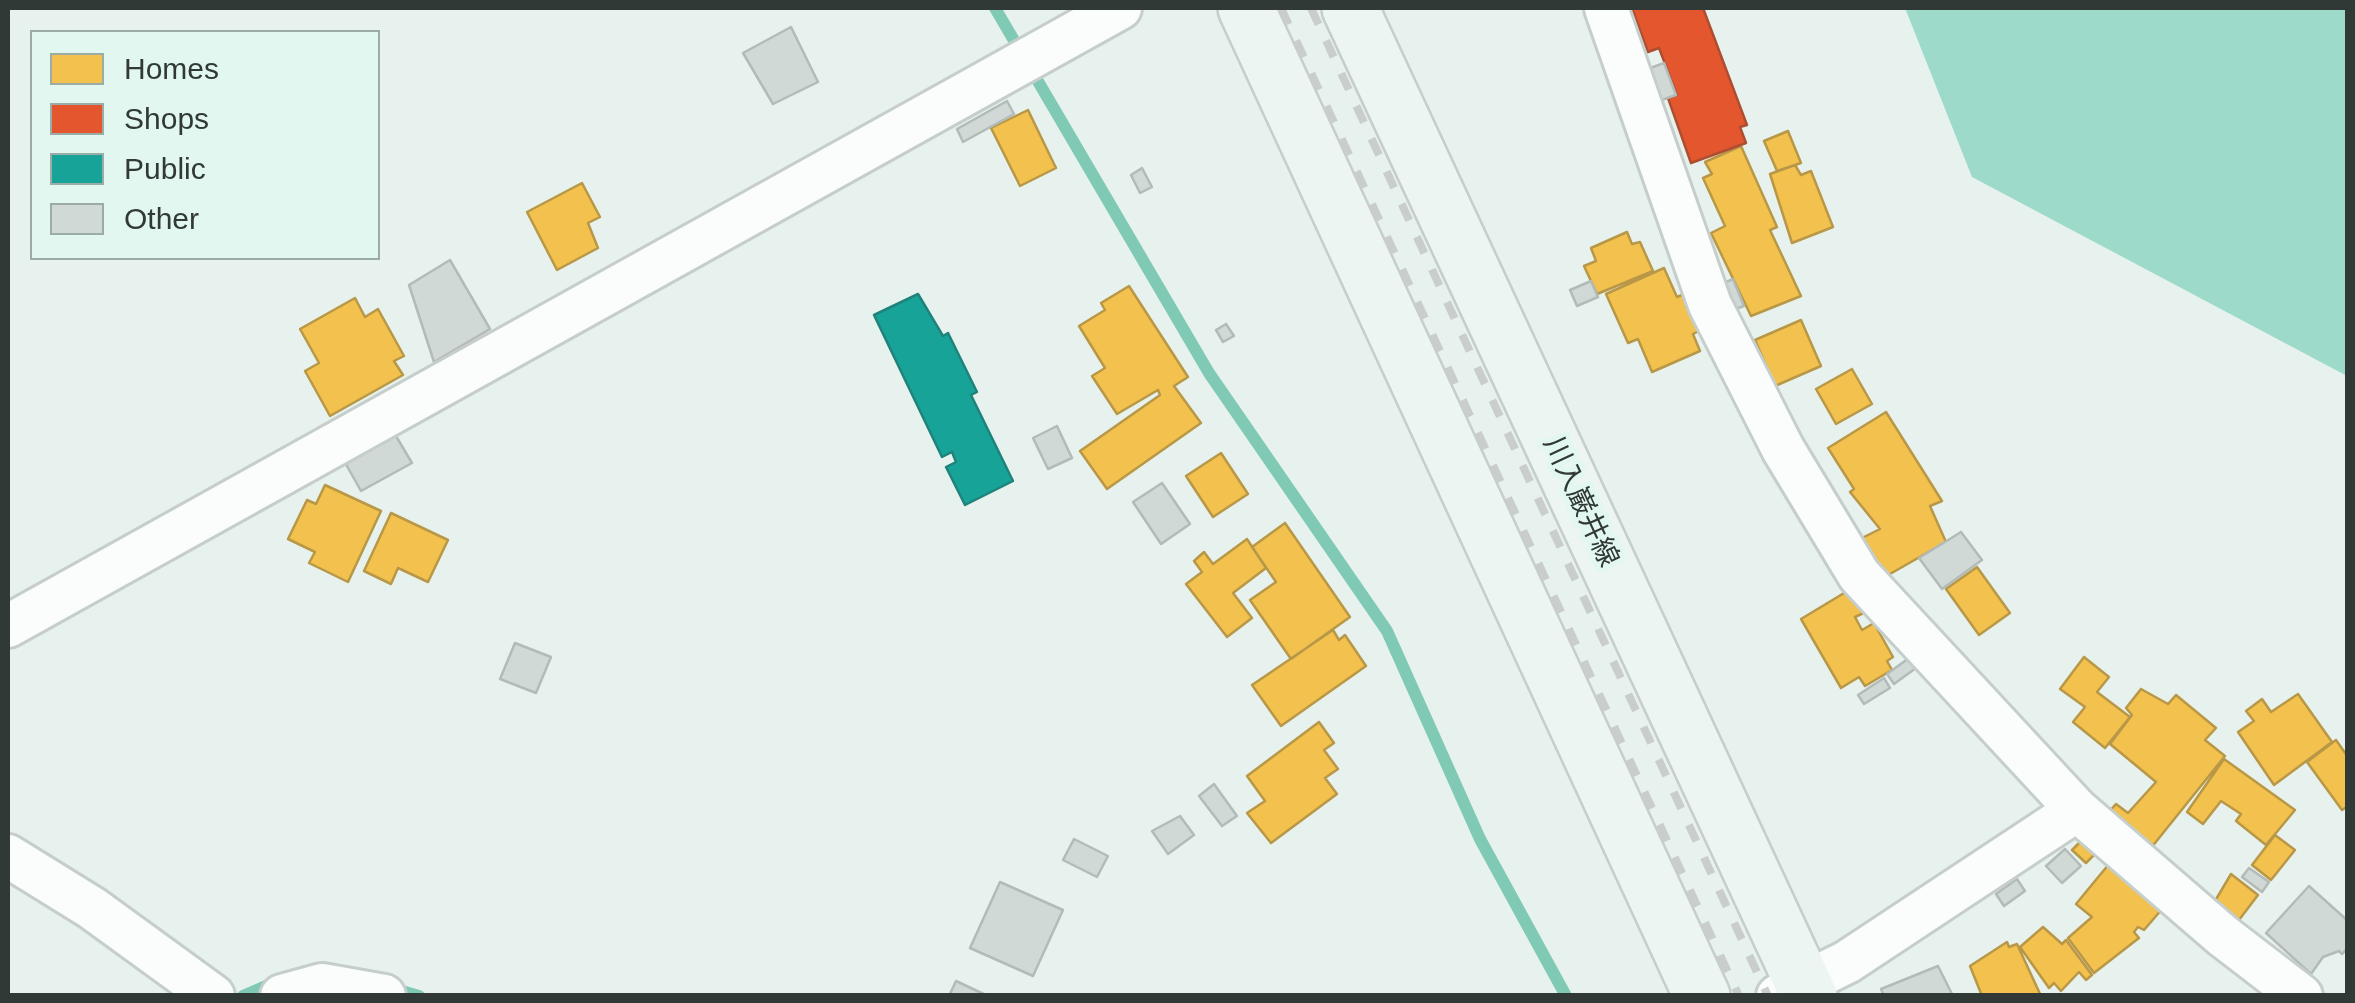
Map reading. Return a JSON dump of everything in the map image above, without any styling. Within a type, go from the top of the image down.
[{"type":"main road","points":[[1246,8],[1702,996]]},
{"type":"main road","name":"川入巌井線","points":[[1350,8],[1797,991]]},
{"type":"street","points":[[8,626],[1120,8]]},
{"type":"street","points":[[1606,8],[1710,305],[1783,450],[1859,575],[2077,810],[2223,936],[2301,996]]},
{"type":"street","points":[[1797,991],[2077,810]]},
{"type":"street","points":[[8,856],[92,908],[213,996]]},
{"type":"street","points":[[282,996],[322,984],[384,996]]},
{"type":"green space","points":[[1905,8],[2347,8],[2347,376],[1972,177]]},
{"type":"building: Homes","points":[[1028,110],[1056,168],[1020,186],[991,128]]},
{"type":"building: Homes","points":[[1788,131],[1801,163],[1777,171],[1764,141]]},
{"type":"building: Homes","points":[[1741,146],[1777,227],[1770,230],[1801,296],[1751,316],[1711,233],[1725,226],[1703,178],[1712,174],[1705,162]]},
{"type":"building: Homes","points":[[1795,165],[1801,175],[1811,171],[1833,227],[1792,243],[1770,174]]},
{"type":"building: Homes","points":[[582,183],[600,217],[588,223],[598,248],[557,270],[527,212]]},
{"type":"building: Homes","points":[[1627,232],[1632,244],[1640,242],[1653,271],[1597,294],[1584,266],[1596,261],[1591,248]]},
{"type":"building: Homes","points":[[1664,268],[1677,297],[1694,290],[1709,326],[1693,334],[1700,351],[1652,372],[1638,339],[1628,343],[1606,294]]},
{"type":"building: Homes","points":[[1129,286],[1188,377],[1174,386],[1201,423],[1107,489],[1080,451],[1160,395],[1158,390],[1117,414],[1092,376],[1105,368],[1079,326],[1105,310],[1101,303]]},
{"type":"building: Homes","points":[[355,298],[365,317],[378,309],[404,356],[394,361],[403,375],[330,416],[305,371],[319,363],[300,329]]},
{"type":"building: Homes","points":[[1801,320],[1821,366],[1775,386],[1755,340]]},
{"type":"building: Homes","points":[[1852,369],[1872,404],[1836,424],[1816,389]]},
{"type":"building: Homes","points":[[1886,412],[1942,501],[1930,506],[1946,542],[1883,578],[1860,539],[1880,529],[1850,492],[1854,489],[1828,448]]},
{"type":"building: Homes","points":[[1221,453],[1248,494],[1213,517],[1186,476]]},
{"type":"building: Homes","points":[[325,485],[381,511],[348,582],[309,563],[315,552],[288,539],[307,500],[316,504]]},
{"type":"building: Homes","points":[[391,513],[448,540],[428,582],[398,568],[391,584],[364,571]]},
{"type":"building: Homes","points":[[1285,523],[1350,617],[1291,659],[1250,600],[1276,582],[1252,547]]},
{"type":"building: Homes","points":[[1247,539],[1266,568],[1233,593],[1252,618],[1227,637],[1186,584],[1202,572],[1194,561],[1204,552],[1213,564]]},
{"type":"building: Homes","points":[[1977,567],[2010,613],[1979,635],[1946,589]]},
{"type":"building: Homes","points":[[1854,587],[1868,611],[1855,617],[1862,630],[1874,623],[1893,657],[1887,661],[1892,670],[1865,686],[1859,677],[1841,688],[1801,619]]},
{"type":"building: Homes","points":[[1333,630],[1339,640],[1345,635],[1366,666],[1281,726],[1252,685]]},
{"type":"building: Homes","points":[[2084,657],[2109,677],[2097,692],[2130,717],[2105,748],[2073,722],[2085,707],[2060,689]]},
{"type":"building: Homes","points":[[2141,689],[2168,704],[2176,695],[2216,728],[2205,740],[2225,756],[2151,848],[2106,815],[2116,804],[2128,813],[2156,782],[2110,744],[2132,715],[2126,708]]},
{"type":"building: Homes","points":[[2298,694],[2332,742],[2274,785],[2238,732],[2254,721],[2246,711],[2262,699],[2271,712]]},
{"type":"building: Homes","points":[[1319,722],[1334,743],[1324,750],[1338,769],[1325,778],[1337,794],[1271,843],[1247,813],[1265,801],[1247,776]]},
{"type":"building: Homes","points":[[2336,740],[2348,757],[2348,806],[2342,810],[2307,762]]},
{"type":"building: Homes","points":[[2224,759],[2295,810],[2266,845],[2236,821],[2241,814],[2221,801],[2203,824],[2187,812]]},
{"type":"building: Homes","points":[[2275,835],[2295,850],[2271,880],[2252,865]]},
{"type":"building: Homes","points":[[2082,840],[2096,853],[2086,863],[2072,850]]},
{"type":"building: Homes","points":[[2109,864],[2163,908],[2144,930],[2138,927],[2134,932],[2139,938],[2094,973],[2068,938],[2092,917],[2076,904]]},
{"type":"building: Homes","points":[[2231,874],[2258,895],[2239,920],[2215,901]]},
{"type":"building: Homes","points":[[2043,927],[2062,944],[2066,940],[2092,975],[2086,980],[2079,972],[2061,991],[2054,983],[2049,988],[2020,947]]},
{"type":"building: Homes","points":[[2007,942],[2009,947],[2017,944],[2041,996],[1982,996],[1970,966]]},
{"type":"building: Shops","points":[[1632,8],[1703,8],[1747,125],[1740,127],[1746,143],[1691,163],[1668,98],[1677,95],[1659,48],[1648,52]]},
{"type":"building: Public","points":[[918,294],[943,336],[948,333],[977,392],[971,395],[1013,481],[965,505],[946,467],[956,462],[952,452],[942,457],[874,315]]},
{"type":"building: Other","points":[[791,27],[818,82],[773,104],[743,53]]},
{"type":"building: Other","points":[[1664,63],[1676,95],[1656,102],[1645,70]]},
{"type":"building: Other","points":[[1007,101],[1014,114],[963,142],[957,129]]},
{"type":"building: Other","points":[[1142,168],[1152,187],[1140,193],[1131,175]]},
{"type":"building: Other","points":[[450,260],[490,329],[434,362],[409,285]]},
{"type":"building: Other","points":[[1733,279],[1744,306],[1730,311],[1719,285]]},
{"type":"building: Other","points":[[1591,281],[1598,297],[1577,306],[1570,290]]},
{"type":"building: Other","points":[[1226,324],[1234,336],[1223,342],[1216,330]]},
{"type":"building: Other","points":[[1057,426],[1072,458],[1048,469],[1033,438]]},
{"type":"building: Other","points":[[393,431],[412,463],[361,491],[343,459]]},
{"type":"building: Other","points":[[1162,483],[1190,524],[1161,544],[1133,502]]},
{"type":"building: Other","points":[[1961,532],[1982,560],[1942,589],[1919,558]]},
{"type":"building: Other","points":[[515,643],[551,657],[536,693],[500,679]]},
{"type":"building: Other","points":[[1909,658],[1916,668],[1894,684],[1887,674]]},
{"type":"building: Other","points":[[1884,678],[1890,688],[1864,704],[1858,695]]},
{"type":"building: Other","points":[[1214,784],[1237,816],[1222,826],[1199,796]]},
{"type":"building: Other","points":[[1180,816],[1194,835],[1168,854],[1152,831]]},
{"type":"building: Other","points":[[1074,839],[1108,856],[1097,877],[1063,860]]},
{"type":"building: Other","points":[[2065,849],[2081,866],[2062,883],[2046,866]]},
{"type":"building: Other","points":[[2249,868],[2269,882],[2262,892],[2242,877]]},
{"type":"building: Other","points":[[2017,879],[2025,891],[2004,906],[1996,894]]},
{"type":"building: Other","points":[[1000,882],[1063,910],[1033,976],[970,948]]},
{"type":"building: Other","points":[[2309,886],[2348,921],[2348,948],[2342,954],[2339,951],[2323,957],[2311,974],[2266,933]]},
{"type":"building: Other","points":[[1938,966],[1953,996],[1884,996],[1881,989]]},
{"type":"building: Other","points":[[956,981],[988,996],[949,996]]},
{"type":"waterway","points":[[995,8],[1209,373],[1387,631],[1480,839],[1566,996]]},
{"type":"waterway","points":[[243,996],[280,980]]},
{"type":"waterway","points":[[388,987],[419,996]]},
{"type":"railway","points":[[1281,8],[1739,996]]},
{"type":"railway","points":[[1311,8],[1768,996]]}]
